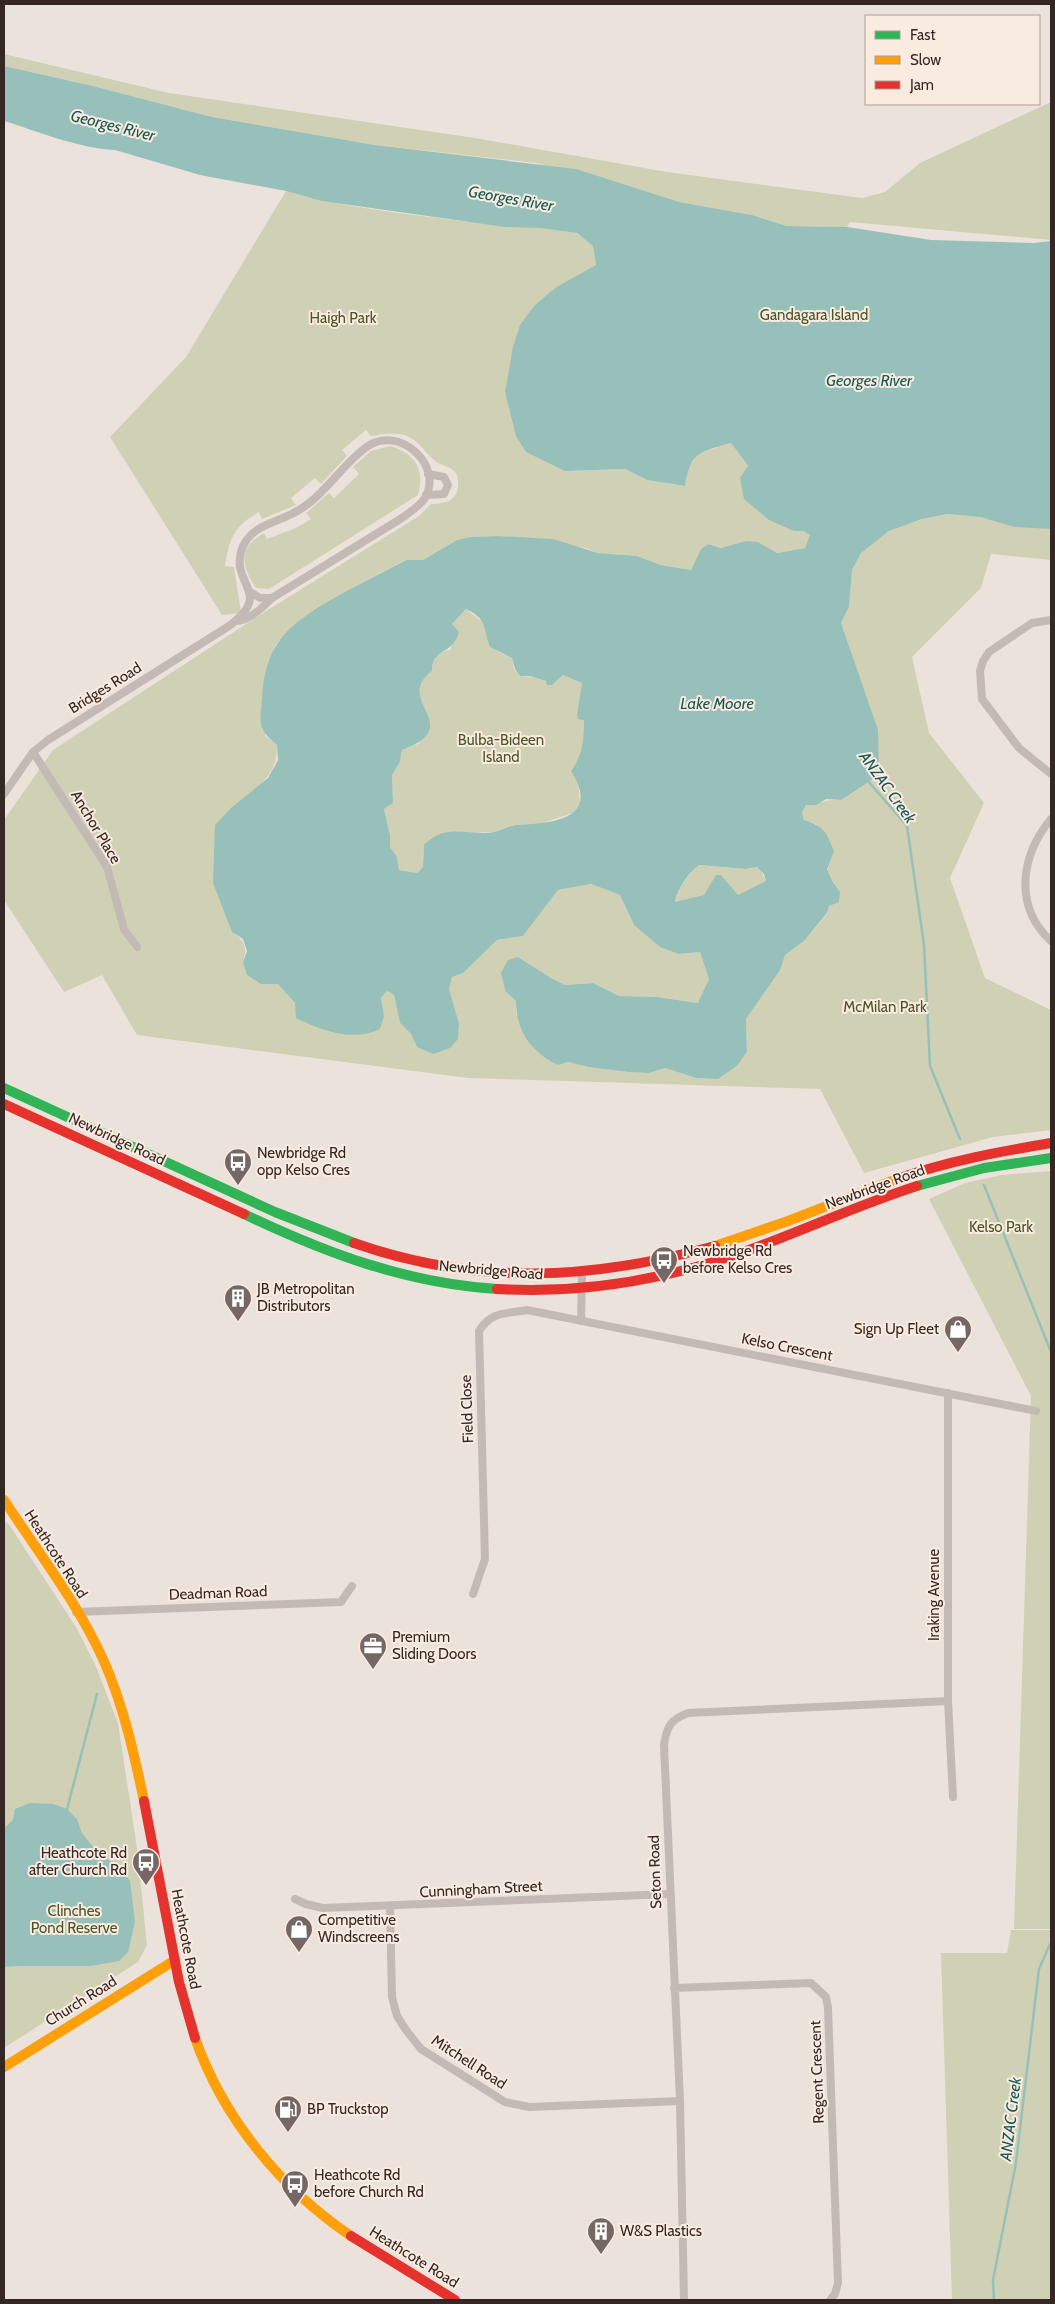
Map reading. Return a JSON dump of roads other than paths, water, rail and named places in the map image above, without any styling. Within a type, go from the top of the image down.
[{"type":"main road","name":"Newbridge Road","points":[[4,1088],[307,1226],[365,1247],[424,1262],[478,1271],[523,1274],[582,1272],[640,1265],[710,1249],[912,1174],[985,1154],[1051,1143]]},
{"type":"main road","name":"Newbridge Road","points":[[4,1104],[315,1247],[363,1264],[413,1277],[481,1287],[520,1290],[582,1288],[640,1280],[699,1266],[915,1187],[993,1166],[1051,1158]]},
{"type":"main road","name":"Heathcote Road","points":[[4,1500],[76,1612],[111,1678],[123,1714],[145,1802],[183,2001],[195,2041],[215,2085],[242,2130],[265,2159],[319,2213],[367,2246],[455,2300]]},
{"type":"main road","name":"Church Road","points":[[4,2067],[175,1960]]},
{"type":"street","points":[[238,619],[250,606],[249,591],[245,583],[240,561],[246,540],[262,527],[306,506],[351,460],[371,444],[386,440],[410,446],[424,462],[428,474],[426,495]]},
{"type":"street","name":"Bridges Road","points":[[4,794],[33,752],[48,740],[238,619],[242,621],[272,598],[402,518],[418,505],[426,495],[444,494],[448,485],[444,477],[428,474]]},
{"type":"street","points":[[249,591],[260,598],[272,598]]},
{"type":"street","points":[[1051,620],[1032,624],[989,652],[983,661],[980,671],[982,699],[1019,748],[1051,774]]},
{"type":"street","name":"Anchor Place","points":[[33,752],[107,867],[124,929],[136,947]]},
{"type":"street","points":[[1051,819],[1039,833],[1026,869],[1024,881],[1030,910],[1037,924],[1051,941]]},
{"type":"street","points":[[581,1321],[582,1272]]},
{"type":"street","name":"Field Close","points":[[473,1594],[485,1559],[479,1331],[485,1321],[497,1315],[527,1310],[581,1321]]},
{"type":"street","name":"Kelso Crescent","points":[[581,1321],[1036,1411]]},
{"type":"street","name":"Iraking Avenue","points":[[948,1393],[948,1702],[953,1797]]},
{"type":"street","name":"Deadman Road","points":[[76,1612],[341,1602],[352,1586]]},
{"type":"street","name":"Seton Road","points":[[684,2300],[680,2101],[664,1745],[666,1731],[674,1718],[688,1713],[948,1702]]},
{"type":"street","name":"Cunningham Street","points":[[295,1899],[323,1908],[390,1907],[670,1894]]},
{"type":"street","name":"Mitchell Road","points":[[390,1907],[392,1998],[397,2016],[421,2049],[505,2102],[529,2107],[680,2101]]},
{"type":"street","name":"Regent Crescent","points":[[674,1988],[811,1984],[826,1997],[838,2283],[835,2294],[830,2300]]},
{"type":"water","points":[[4,66],[93,86],[212,117],[375,145],[576,169],[679,202],[752,215],[787,226],[847,227],[931,240],[1034,243],[1051,241],[1051,529],[1015,527],[980,517],[948,514],[922,519],[889,531],[861,553],[852,570],[849,607],[841,623],[878,730],[879,775],[841,800],[826,799],[816,805],[806,805],[802,813],[804,820],[824,831],[834,851],[827,869],[840,892],[839,902],[829,906],[827,913],[804,941],[785,955],[780,970],[746,1019],[747,1052],[737,1066],[718,1079],[696,1078],[665,1068],[649,1073],[628,1072],[588,1067],[568,1062],[558,1065],[548,1060],[533,1047],[522,1031],[516,1001],[506,992],[501,973],[508,960],[518,957],[565,985],[593,983],[619,996],[657,997],[698,1003],[709,979],[700,952],[679,954],[660,947],[634,925],[620,895],[591,884],[558,890],[523,936],[497,940],[463,973],[452,977],[449,989],[459,1023],[458,1039],[450,1048],[433,1054],[417,1047],[411,1034],[400,1023],[394,995],[387,991],[381,998],[384,1016],[380,1029],[369,1033],[348,1035],[327,1031],[296,1018],[295,1003],[278,984],[261,984],[247,975],[243,962],[247,951],[243,939],[232,932],[213,883],[215,825],[232,807],[268,778],[278,760],[277,745],[266,734],[261,725],[264,682],[270,658],[277,644],[292,626],[322,605],[406,560],[423,560],[457,540],[471,537],[498,536],[553,539],[598,553],[637,556],[661,565],[691,570],[701,549],[708,544],[721,548],[746,541],[758,542],[777,553],[805,548],[810,535],[803,531],[794,531],[769,520],[744,499],[740,478],[748,466],[731,443],[705,451],[694,459],[687,474],[685,486],[647,480],[625,469],[565,471],[526,452],[516,436],[505,392],[513,347],[520,325],[534,306],[555,288],[596,265],[593,246],[577,233],[541,228],[505,227],[322,201],[286,191],[200,175],[115,150],[73,143],[4,121]],"holes":[[[466,609],[478,617],[484,625],[490,647],[512,658],[515,669],[520,676],[530,676],[546,681],[547,685],[552,685],[563,675],[582,683],[577,714],[578,719],[584,720],[583,740],[578,759],[571,771],[579,787],[580,800],[576,809],[568,816],[557,820],[513,826],[494,832],[450,832],[439,835],[424,844],[423,867],[417,873],[399,870],[397,857],[390,847],[390,835],[384,809],[393,803],[392,775],[400,762],[402,750],[421,741],[429,732],[430,722],[420,693],[422,682],[432,671],[435,658],[452,645],[456,639],[459,632],[452,624]],[[699,865],[746,869],[757,867],[764,874],[766,881],[738,895],[721,875],[716,875],[704,895],[675,902],[684,882]]]},
{"type":"water","points":[[30,1803],[53,1804],[67,1809],[77,1819],[82,1833],[97,1852],[119,1867],[130,1881],[135,1922],[128,1952],[119,1961],[91,1966],[4,1967],[4,1828],[13,1820],[15,1809]]},
{"type":"waterway","name":"ANZAC Creek","points":[[867,780],[907,826],[924,945],[930,1066],[960,1139]]},
{"type":"waterway","name":"ANZAC Creek","points":[[984,1185],[1051,1352]]},
{"type":"waterway","points":[[67,1809],[97,1694]]},
{"type":"waterway","name":"ANZAC Creek","points":[[994,2300],[993,2280],[1016,2163],[1039,1969],[1051,1942]]},
{"type":"place","name":"Newbridge Rd opp Kelso Cres","points":[[238,1186]]},
{"type":"place","name":"Newbridge Rd before Kelso Cres","points":[[664,1284]]},
{"type":"place","name":"JB Metropolitan Distributors","points":[[238,1322]]},
{"type":"place","name":"Sign Up Fleet","points":[[958,1353]]},
{"type":"place","name":"Premium Sliding Doors","points":[[373,1670]]},
{"type":"place","name":"Heathcote Rd after Church Rd","points":[[146,1886]]},
{"type":"place","name":"Competitive Windscreens","points":[[299,1953]]},
{"type":"place","name":"BP Truckstop","points":[[288,2133]]},
{"type":"place","name":"Heathcote Rd before Church Rd","points":[[295,2208]]},
{"type":"place","name":"W&S Plastics","points":[[601,2255]]},
{"type":"water label","name":"Georges River","points":[[113,125]]},
{"type":"water label","name":"Georges River","points":[[511,198]]},
{"type":"water label","name":"Georges River","points":[[869,380]]},
{"type":"water label","name":"Lake Moore","points":[[717,703]]},
{"type":"park label","name":"Gandagara Island","points":[[814,315]]},
{"type":"park label","name":"Haigh Park","points":[[343,318]]},
{"type":"park label","name":"Bulba-Bideen Island","points":[[501,748]]},
{"type":"park label","name":"McMilan Park","points":[[885,1007]]},
{"type":"park label","name":"Kelso Park","points":[[1001,1227]]},
{"type":"park label","name":"Clinches Pond Reserve","points":[[74,1920]]}]
